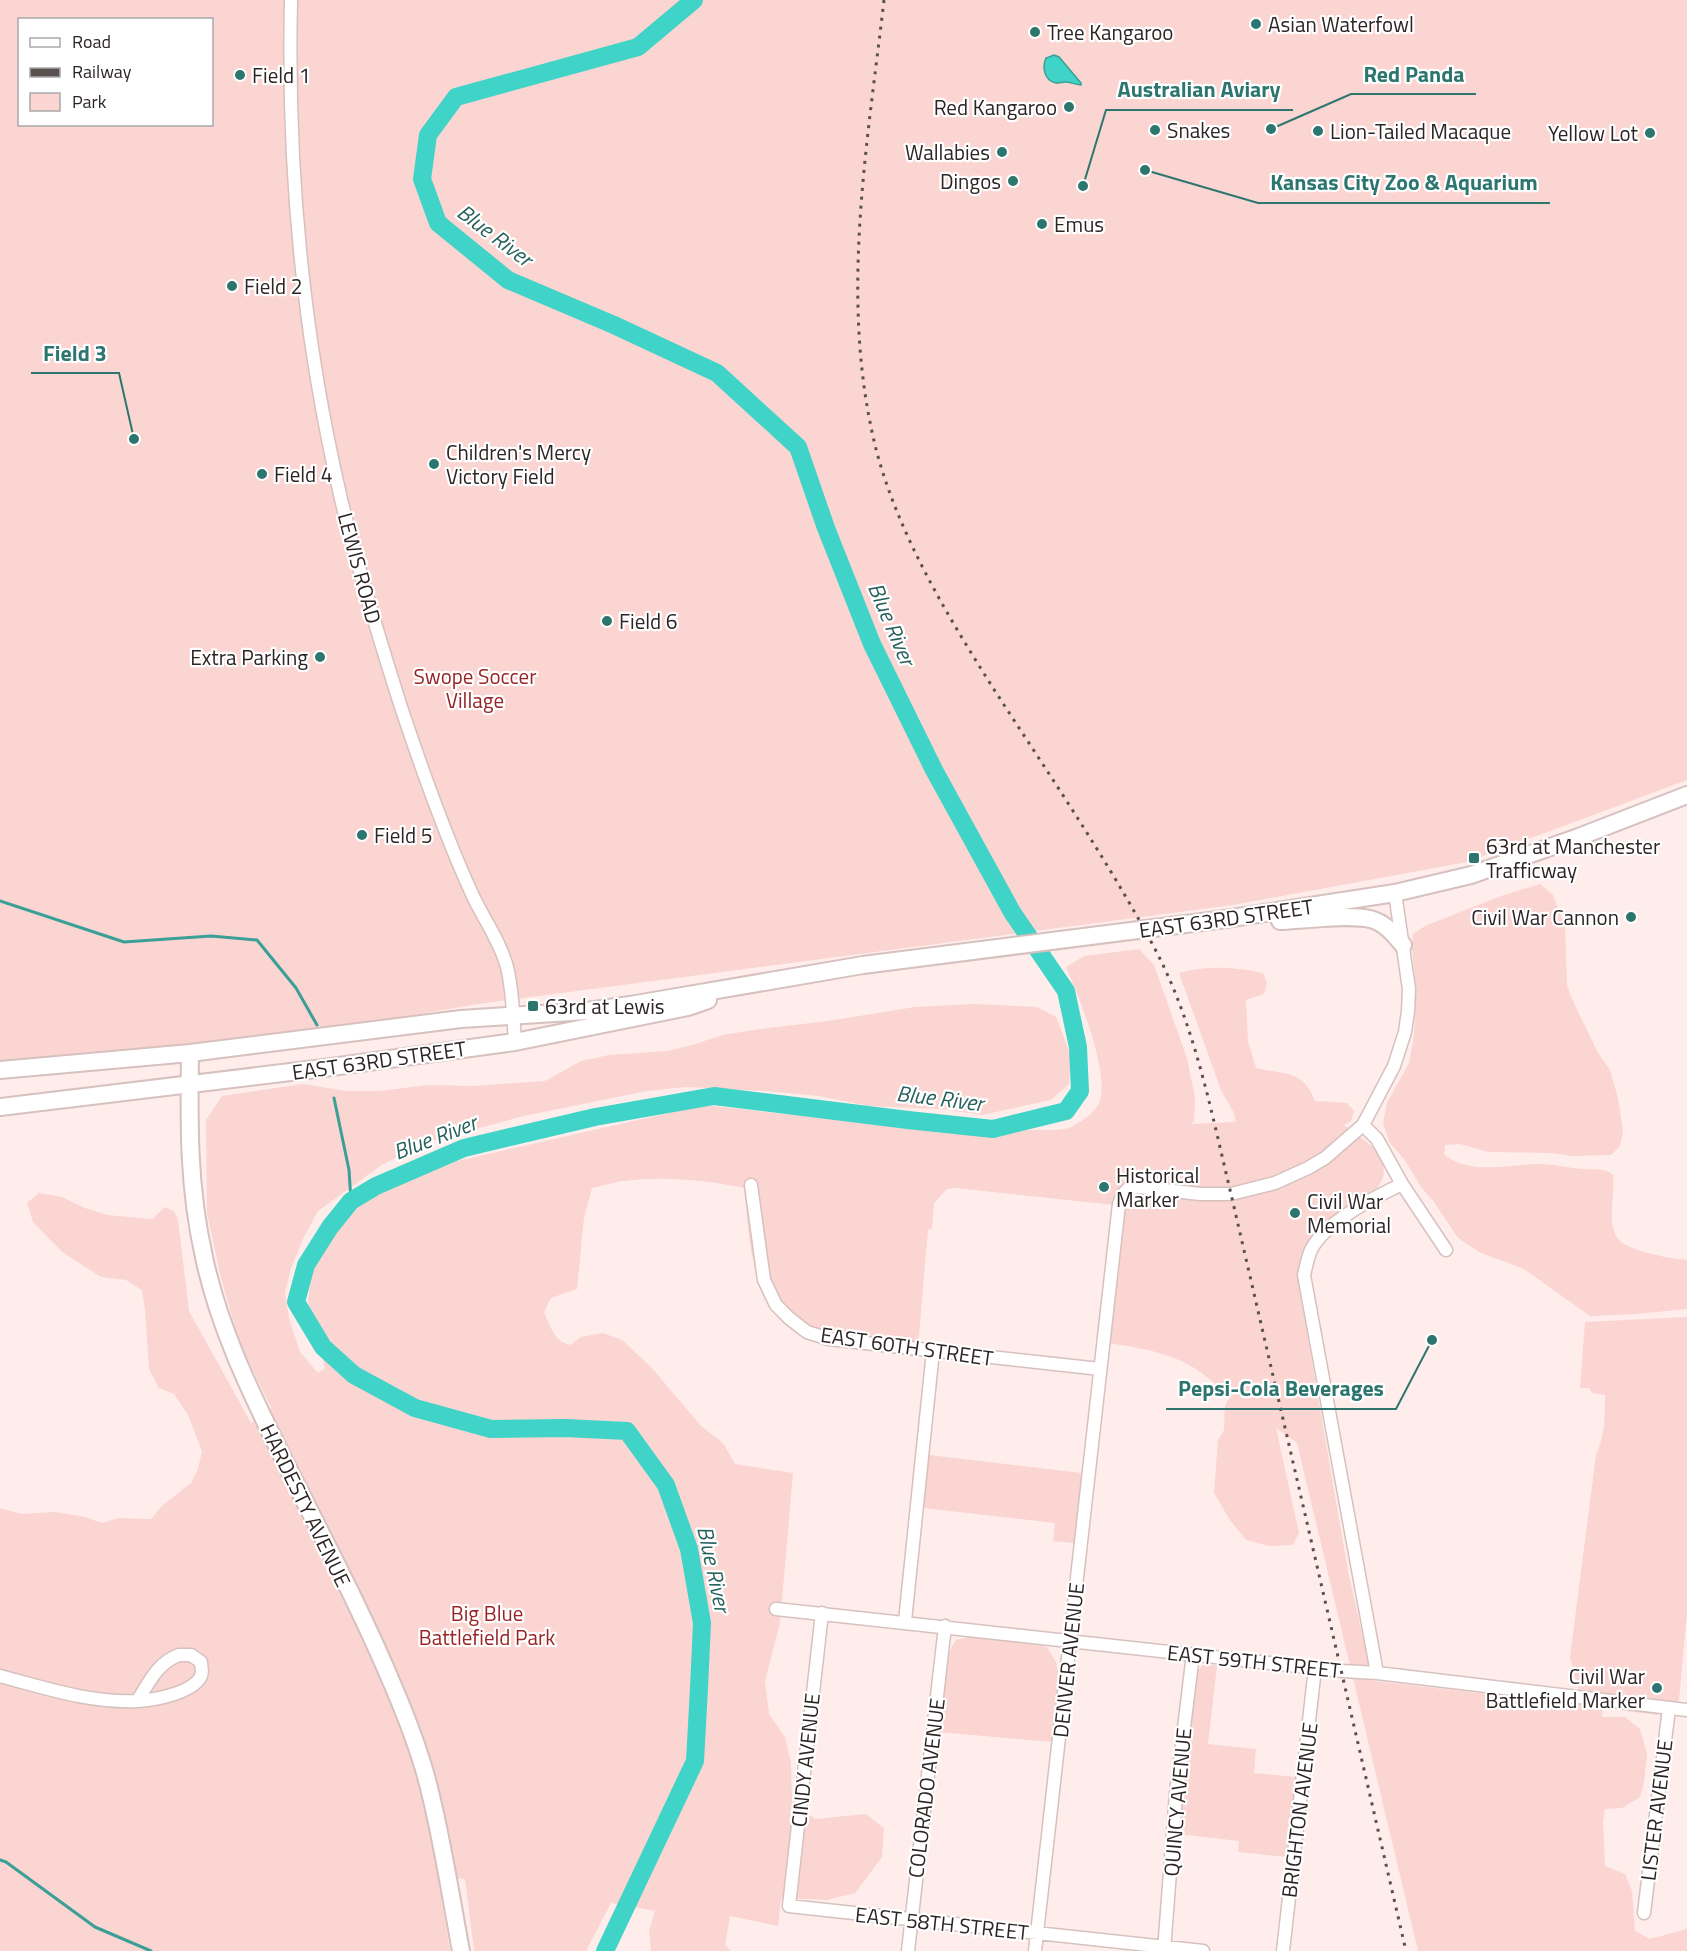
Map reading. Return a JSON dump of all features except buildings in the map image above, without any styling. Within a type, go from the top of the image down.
[{"type":"main road","name":"EAST 63RD STREET","points":[[0,1070],[190,1053],[461,1019],[586,1011],[863,965],[1225,919],[1395,893],[1471,875],[1687,795]]},
{"type":"main road","points":[[1225,919],[1275,921],[1371,919],[1390,930],[1403,945]]},
{"type":"main road","name":"EAST 63RD STREET","points":[[0,1107],[515,1042],[688,1007],[751,984]]},
{"type":"main road","name":"HARDESTY AVENUE","points":[[190,1053],[189,1148],[194,1207],[204,1260],[234,1352],[256,1402],[378,1651],[414,1740],[430,1791],[461,1951]]},
{"type":"street","name":"LEWIS ROAD","points":[[291,0],[292,113],[298,223],[317,374],[341,499],[374,622],[436,807],[472,894],[504,957],[509,980],[515,1042]]},
{"type":"street","points":[[1395,893],[1409,989],[1405,1032],[1395,1066],[1363,1125],[1377,1139],[1402,1184],[1446,1250]]},
{"type":"street","name":"DENVER AVENUE","points":[[1035,1951],[1119,1204],[1123,1194],[1139,1187],[1200,1194],[1231,1194],[1258,1188],[1290,1177],[1317,1163],[1363,1125]]},
{"type":"street","points":[[1377,1673],[1304,1275],[1312,1248],[1333,1224],[1369,1200],[1402,1184]]},
{"type":"street","name":"EAST 60TH STREET","points":[[751,1185],[764,1280],[776,1305],[807,1332],[829,1340],[1100,1370]]},
{"type":"street","points":[[905,1622],[933,1351]]},
{"type":"street","name":"EAST 59TH STREET","points":[[776,1608],[1377,1673],[1687,1710]]},
{"type":"street","name":"CINDY AVENUE","points":[[789,1906],[822,1613]]},
{"type":"street","name":"COLORADO AVENUE","points":[[908,1951],[945,1626]]},
{"type":"street","name":"QUINCY AVENUE","points":[[1164,1949],[1176,1793],[1193,1654]]},
{"type":"street","points":[[0,1676],[94,1699],[137,1701],[167,1696],[191,1688],[200,1677],[201,1662],[190,1655],[179,1655],[165,1661],[137,1701]]},
{"type":"street","name":"BRIGHTON AVENUE","points":[[1283,1951],[1316,1668]]},
{"type":"street","name":"LISTER AVENUE","points":[[1644,1912],[1668,1708]]},
{"type":"street","name":"EAST 58TH STREET","points":[[789,1906],[1164,1949],[1203,1951]]},
{"type":"green space","name":"Swope Soccer Village","points":[[0,0],[1687,0],[1687,780],[1467,862],[1233,905],[478,1004],[190,1053],[0,1070]]},
{"type":"green space","points":[[1540,884],[1553,895],[1565,926],[1567,985],[1572,999],[1598,1053],[1610,1070],[1618,1098],[1623,1131],[1620,1146],[1611,1155],[1572,1156],[1551,1153],[1488,1152],[1460,1144],[1445,1145],[1444,1154],[1454,1161],[1477,1167],[1545,1164],[1610,1172],[1613,1175],[1612,1221],[1616,1235],[1619,1240],[1632,1248],[1687,1260],[1687,1309],[1590,1316],[1524,1269],[1479,1252],[1458,1238],[1404,1159],[1390,1143],[1383,1123],[1387,1103],[1409,1063],[1414,1036],[1416,991],[1413,934],[1425,926],[1501,896]]},
{"type":"green space","name":"Big Blue Battlefield Park","points":[[1139,949],[1154,965],[1187,1058],[1195,1098],[1194,1121],[1191,1124],[1236,1122],[1233,1111],[1221,1090],[1179,973],[1221,968],[1263,973],[1267,983],[1264,994],[1246,1000],[1248,1041],[1256,1068],[1298,1078],[1305,1083],[1315,1101],[1347,1103],[1354,1111],[1351,1121],[1344,1125],[1377,1152],[1384,1166],[1382,1179],[1376,1190],[1310,1239],[1300,1265],[1299,1279],[1348,1571],[1374,1681],[1583,1705],[1584,1690],[1579,1689],[1570,1657],[1596,1455],[1604,1426],[1605,1403],[1605,1395],[1592,1393],[1589,1388],[1580,1388],[1585,1322],[1687,1317],[1687,1613],[1679,1700],[1657,1715],[1603,1708],[1602,1717],[1625,1717],[1640,1729],[1647,1754],[1640,1797],[1622,1808],[1605,1809],[1603,1821],[1605,1866],[1625,1874],[1632,1891],[1635,1931],[1650,1939],[1687,1929],[1687,1951],[1418,1951],[1297,1443],[1276,1428],[1299,1533],[1293,1545],[1269,1546],[1246,1540],[1230,1520],[1214,1493],[1218,1440],[1224,1430],[1225,1405],[1229,1399],[1203,1374],[1175,1358],[1144,1349],[1108,1343],[1124,1206],[956,1188],[947,1189],[934,1203],[932,1228],[928,1230],[917,1357],[829,1346],[798,1334],[780,1320],[767,1302],[758,1281],[749,1235],[744,1188],[700,1181],[654,1179],[620,1182],[592,1188],[584,1218],[577,1289],[551,1298],[544,1312],[556,1336],[570,1345],[581,1337],[603,1333],[622,1340],[651,1367],[701,1426],[723,1443],[735,1464],[793,1473],[780,1623],[765,1681],[769,1714],[785,1737],[791,1763],[792,1803],[815,1819],[866,1814],[884,1828],[882,1857],[855,1893],[827,1900],[781,1898],[778,1926],[730,1916],[725,1945],[731,1951],[651,1951],[649,1931],[655,1911],[611,1903],[586,1951],[474,1951],[465,1879],[438,1877],[450,1951],[0,1951],[0,1508],[22,1514],[55,1512],[85,1517],[102,1523],[118,1518],[151,1519],[162,1506],[191,1483],[198,1469],[202,1451],[188,1415],[174,1394],[159,1388],[149,1369],[142,1290],[126,1280],[101,1277],[62,1252],[33,1222],[27,1203],[39,1193],[62,1197],[107,1215],[152,1219],[165,1207],[174,1211],[178,1220],[189,1311],[251,1423],[271,1408],[239,1341],[221,1278],[207,1213],[206,1120],[222,1096],[303,1084],[346,1091],[379,1091],[429,1085],[472,1086],[545,1081],[581,1061],[609,1055],[668,1051],[723,1035],[915,1007],[972,1004],[1037,1007],[1056,1017],[1071,1056],[1069,1084],[1051,1100],[982,1115],[940,1109],[870,1106],[818,1096],[766,1091],[686,1087],[647,1091],[524,1116],[423,1143],[380,1166],[318,1211],[303,1239],[291,1268],[285,1293],[289,1318],[300,1352],[318,1373],[325,1368],[308,1301],[317,1238],[341,1209],[457,1161],[704,1105],[783,1114],[1032,1130],[1069,1128],[1083,1120],[1098,1105],[1101,1076],[1092,1036],[1066,967],[1084,956]]},
{"type":"green space","points":[[929,1455],[1082,1473],[1074,1543],[1053,1541],[1055,1523],[923,1508]]},
{"type":"green space","points":[[969,1637],[1027,1641],[1047,1647],[1056,1662],[1059,1677],[1052,1742],[938,1732],[946,1661],[956,1640]]},
{"type":"green space","points":[[1205,1664],[1217,1666],[1208,1744],[1256,1749],[1254,1773],[1296,1777],[1287,1857],[1238,1852],[1239,1841],[1177,1834],[1194,1677]]},
{"type":"water","points":[[1054,55],[1059,57],[1081,85],[1068,82],[1056,83],[1049,80],[1044,69],[1045,62],[1046,58]]},
{"type":"waterway","name":"Blue River","points":[[605,1951],[695,1761],[702,1623],[689,1549],[666,1485],[627,1431],[565,1428],[491,1429],[415,1408],[354,1375],[323,1347],[296,1302],[306,1265],[330,1227],[351,1201],[376,1186],[464,1148],[595,1117],[714,1096],[993,1129],[1066,1111],[1080,1091],[1078,1047],[1066,991],[1012,912],[934,770],[872,644],[826,528],[798,447],[717,373],[614,325],[508,280],[438,223],[422,179],[428,135],[456,97],[638,47],[694,0]]},
{"type":"waterway","points":[[0,901],[124,942],[211,936],[257,940],[296,988],[317,1025]]},
{"type":"waterway","points":[[334,1098],[349,1170],[351,1201]]},
{"type":"waterway","points":[[0,1860],[6,1862],[95,1927],[151,1951]]},
{"type":"railway","points":[[884,0],[864,168],[858,281],[859,337],[865,393],[876,449],[897,512],[942,604],[1117,883],[1155,949],[1181,1008],[1216,1131],[1406,1951]]},
{"type":"place","name":"Asian Waterfowl","points":[[1256,24]]},
{"type":"place","name":"Tree Kangaroo","points":[[1035,32]]},
{"type":"place","name":"Field 1","points":[[240,75]]},
{"type":"place","name":"Red Kangaroo","points":[[1069,107]]},
{"type":"place","name":"Red Panda","points":[[1271,129]]},
{"type":"place","name":"Snakes","points":[[1155,130]]},
{"type":"place","name":"Lion-Tailed Macaque","points":[[1318,131]]},
{"type":"place","name":"Yellow Lot","points":[[1650,133]]},
{"type":"place","name":"Wallabies","points":[[1002,152]]},
{"type":"place","name":"Kansas City Zoo & Aquarium","points":[[1145,170]]},
{"type":"place","name":"Dingos","points":[[1013,181]]},
{"type":"place","name":"Australian Aviary","points":[[1083,186]]},
{"type":"place","name":"Emus","points":[[1042,224]]},
{"type":"place","name":"Field 2","points":[[232,286]]},
{"type":"place","name":"Field 3","points":[[134,439]]},
{"type":"place","name":"Children's Mercy Victory Field","points":[[434,464]]},
{"type":"place","name":"Field 4","points":[[262,474]]},
{"type":"place","name":"Field 6","points":[[607,621]]},
{"type":"place","name":"Extra Parking","points":[[320,657]]},
{"type":"place","name":"Field 5","points":[[362,835]]},
{"type":"place","name":"63rd at Manchester Trafficway","points":[[1474,858]]},
{"type":"place","name":"Civil War Cannon","points":[[1631,917]]},
{"type":"place","name":"63rd at Lewis","points":[[533,1006]]},
{"type":"place","name":"Historical Marker","points":[[1104,1187]]},
{"type":"place","name":"Civil War Memorial","points":[[1295,1213]]},
{"type":"place","name":"Pepsi-Cola Beverages","points":[[1432,1340]]},
{"type":"place","name":"Civil War Battlefield Marker","points":[[1657,1688]]}]
